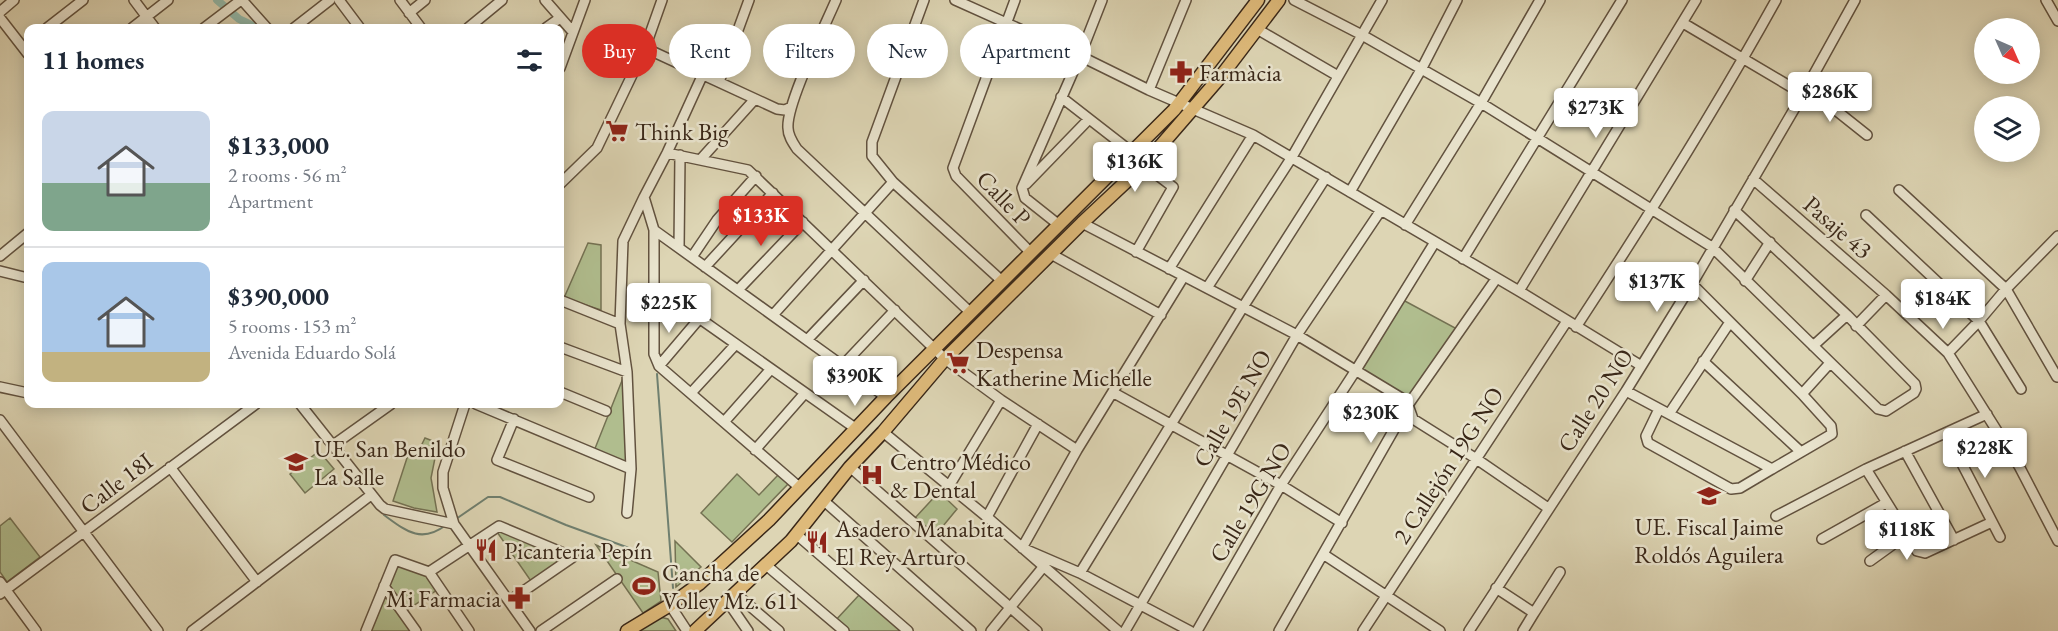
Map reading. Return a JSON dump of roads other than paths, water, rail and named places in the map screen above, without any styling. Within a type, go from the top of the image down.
[{"type":"main road","points":[[627,631],[670,605],[708,576],[770,519],[934,348],[1133,153],[1180,103],[1258,0]]},
{"type":"main road","points":[[695,631],[732,598],[796,534],[850,467],[945,359],[1144,165],[1194,109],[1279,0]]},
{"type":"street","points":[[0,12],[15,0]]},
{"type":"street","points":[[52,24],[83,0]]},
{"type":"street","points":[[134,0],[151,24]]},
{"type":"street","points":[[138,24],[168,0]]},
{"type":"street","points":[[209,24],[241,0],[263,24]]},
{"type":"street","points":[[299,24],[330,0]]},
{"type":"street","points":[[339,0],[357,24]]},
{"type":"street","points":[[400,0],[418,24]]},
{"type":"street","points":[[409,13],[425,0]]},
{"type":"street","points":[[473,24],[502,0]]},
{"type":"street","points":[[545,0],[573,32]]},
{"type":"street","points":[[564,57],[585,0]]},
{"type":"street","points":[[654,24],[662,0]]},
{"type":"street","points":[[719,82],[749,0]]},
{"type":"street","points":[[836,0],[791,107],[788,127],[797,149],[971,313]]},
{"type":"street","points":[[924,0],[871,148],[872,156],[893,182],[1002,281]]},
{"type":"street","points":[[955,0],[1006,23]]},
{"type":"street","name":"Calle P","points":[[1015,0],[952,168],[956,176],[1031,253]]},
{"type":"street","points":[[1091,28],[1102,0]]},
{"type":"street","points":[[1149,90],[1185,0]]},
{"type":"street","points":[[1294,0],[1362,35],[1481,102],[1712,247],[1882,412],[1914,393],[1915,384],[1847,315],[1734,210]]},
{"type":"street","points":[[1207,288],[1292,157],[1382,0]]},
{"type":"street","points":[[1350,192],[1422,68],[1457,0]]},
{"type":"street","points":[[1405,225],[1481,102],[1540,0]]},
{"type":"street","points":[[1463,259],[1622,0]]},
{"type":"street","points":[[1519,291],[1696,0]]},
{"type":"street","points":[[1576,327],[1744,59],[1776,0]]},
{"type":"street","name":"Calle 20 NO","points":[[1469,631],[1626,391],[1692,284],[1855,0]]},
{"type":"street","points":[[2046,0],[2057,17]]},
{"type":"street","points":[[0,18],[24,45]]},
{"type":"street","points":[[552,24],[560,18]]},
{"type":"street","points":[[1683,23],[1804,91],[1867,135]]},
{"type":"street","points":[[1257,29],[1338,76]]},
{"type":"street","points":[[1091,61],[1149,90],[1252,135],[1292,157],[1640,365]]},
{"type":"street","points":[[564,180],[597,148],[631,78]]},
{"type":"street","points":[[627,513],[631,469],[627,372],[620,324],[622,241],[667,153],[701,78]]},
{"type":"street","points":[[711,78],[777,109],[785,110],[791,107]]},
{"type":"street","points":[[1059,225],[1024,198],[1022,188],[1070,78]]},
{"type":"street","points":[[1061,97],[1133,153]]},
{"type":"street","points":[[701,159],[755,99]]},
{"type":"street","points":[[1022,188],[1089,119]]},
{"type":"street","points":[[1169,268],[1252,135]]},
{"type":"street","points":[[667,153],[748,170],[945,359],[1001,400],[1077,450]]},
{"type":"street","points":[[679,248],[680,155]]},
{"type":"street","points":[[1136,252],[1173,187],[1144,165]]},
{"type":"street","points":[[692,257],[717,220],[756,176]]},
{"type":"street","points":[[1080,573],[1243,307],[1326,177]]},
{"type":"street","name":"Pasaje 43","points":[[1753,179],[1886,295],[1948,353],[2030,485],[2058,541]]},
{"type":"street","points":[[773,315],[893,182]]},
{"type":"street","points":[[1899,190],[2006,289],[2057,377]]},
{"type":"street","points":[[705,267],[773,193]]},
{"type":"street","points":[[644,197],[654,230],[654,354],[659,366],[799,488]]},
{"type":"street","name":"Calle 19E NO","points":[[1125,631],[1297,335],[1381,210]]},
{"type":"street","points":[[1866,215],[1979,321],[2021,389]]},
{"type":"street","points":[[738,290],[803,222]]},
{"type":"street","points":[[1082,223],[1297,335],[1356,370],[1403,399],[1413,419],[1548,508]]},
{"type":"street","points":[[654,230],[886,397]]},
{"type":"street","points":[[0,256],[24,236]]},
{"type":"street","points":[[1948,353],[2058,236]]},
{"type":"street","name":"Calle 19G NO","points":[[1197,631],[1281,485],[1435,242]]},
{"type":"street","points":[[1745,281],[1770,242]]},
{"type":"street","points":[[1052,254],[1161,315]]},
{"type":"street","points":[[0,271],[24,277]]},
{"type":"street","points":[[1022,548],[1077,450],[1184,276]]},
{"type":"street","points":[[1279,631],[1408,405],[1496,279]]},
{"type":"street","points":[[807,340],[864,280]]},
{"type":"street","points":[[1659,409],[1646,436],[1648,443],[1731,489],[1740,488],[1832,434],[1833,430],[1802,394],[1692,284]]},
{"type":"street","points":[[655,287],[855,428]]},
{"type":"street","points":[[1856,326],[1886,295]]},
{"type":"street","points":[[564,302],[620,324]]},
{"type":"street","points":[[843,365],[895,310]]},
{"type":"street","points":[[1813,346],[1847,315]]},
{"type":"street","points":[[659,366],[699,319]]},
{"type":"street","name":"2 Callejón 19G NO","points":[[1363,631],[1567,321]]},
{"type":"street","points":[[1669,414],[1730,322]]},
{"type":"street","points":[[691,393],[736,344]]},
{"type":"street","points":[[564,348],[627,372]]},
{"type":"street","points":[[1703,361],[1801,452]]},
{"type":"street","points":[[1802,394],[1830,363]]},
{"type":"street","points":[[724,422],[771,369]]},
{"type":"street","points":[[0,387],[24,392]]},
{"type":"street","points":[[1626,391],[1772,469]]},
{"type":"street","points":[[755,450],[805,393]]},
{"type":"street","points":[[1114,393],[1281,485],[1341,524]]},
{"type":"street","points":[[564,394],[606,411]]},
{"type":"street","points":[[949,486],[1001,400]]},
{"type":"street","name":"Calle 18I","points":[[2,589],[251,408]]},
{"type":"street","points":[[303,408],[370,495],[385,509],[454,524]]},
{"type":"street","points":[[332,446],[385,408]]},
{"type":"street","points":[[464,408],[443,472],[443,488],[454,524],[530,631]]},
{"type":"street","points":[[486,408],[631,469]]},
{"type":"street","points":[[1776,516],[1905,451],[1987,414]]},
{"type":"street","points":[[514,419],[497,460],[589,497]]},
{"type":"street","points":[[0,420],[158,631]]},
{"type":"street","points":[[987,517],[1038,424]]},
{"type":"street","points":[[883,432],[987,517],[1118,631]]},
{"type":"street","points":[[1946,433],[2000,537]]},
{"type":"street","points":[[1905,451],[1954,540]]},
{"type":"street","points":[[170,467],[257,582]]},
{"type":"street","points":[[850,467],[1037,631]]},
{"type":"street","points":[[1866,470],[1917,552],[1925,553],[1992,522]]},
{"type":"street","points":[[192,631],[370,495]]},
{"type":"street","points":[[823,500],[971,631]]},
{"type":"street","points":[[1822,539],[1886,503]]},
{"type":"street","points":[[429,572],[499,526],[573,557],[509,601]]},
{"type":"street","points":[[796,534],[908,631]]},
{"type":"street","points":[[1870,561],[1906,535]]},
{"type":"street","points":[[1022,548],[1080,573],[1183,630]]},
{"type":"street","points":[[1323,554],[1440,631]]},
{"type":"street","points":[[366,631],[395,560],[429,572],[469,631]]},
{"type":"street","points":[[766,565],[843,631]]},
{"type":"street","points":[[991,631],[1044,566]]},
{"type":"street","points":[[1523,631],[1560,572]]},
{"type":"street","points":[[541,631],[617,579]]},
{"type":"street","points":[[384,586],[416,631]]},
{"type":"street","points":[[1496,588],[1534,613]]},
{"type":"street","points":[[2,589],[36,631]]},
{"type":"street","points":[[732,598],[748,631]]},
{"type":"street","points":[[732,598],[779,631]]},
{"type":"street","points":[[670,605],[687,631]]},
{"type":"waterway","points":[[217,0],[239,19],[250,24]]},
{"type":"waterway","points":[[657,374],[673,588]]},
{"type":"waterway","points":[[456,519],[488,497],[500,497],[566,525],[651,556]]},
{"type":"waterway","points":[[384,515],[414,533],[429,534],[446,525]]},
{"type":"place","name":"Farmàcia","points":[[1181,72]]},
{"type":"place","name":"Think Big","points":[[617,131]]},
{"type":"place","name":"Despensa Katherine Michelle","points":[[958,363]]},
{"type":"place","name":"UE. San Benildo La Salle","points":[[296,462]]},
{"type":"place","name":"Centro Médico & Dental","points":[[872,475]]},
{"type":"place","name":"UE. Fiscal Jaime Roldós Aguilera","points":[[1709,496]]},
{"type":"place","name":"Asadero Manabita El Rey Arturo","points":[[817,542]]},
{"type":"place","name":"Picanteria Pepín","points":[[486,550]]},
{"type":"place","name":"Cancha de Volley Mz. 611","points":[[644,586]]},
{"type":"place","name":"Mi Farmacia","points":[[519,598]]}]
